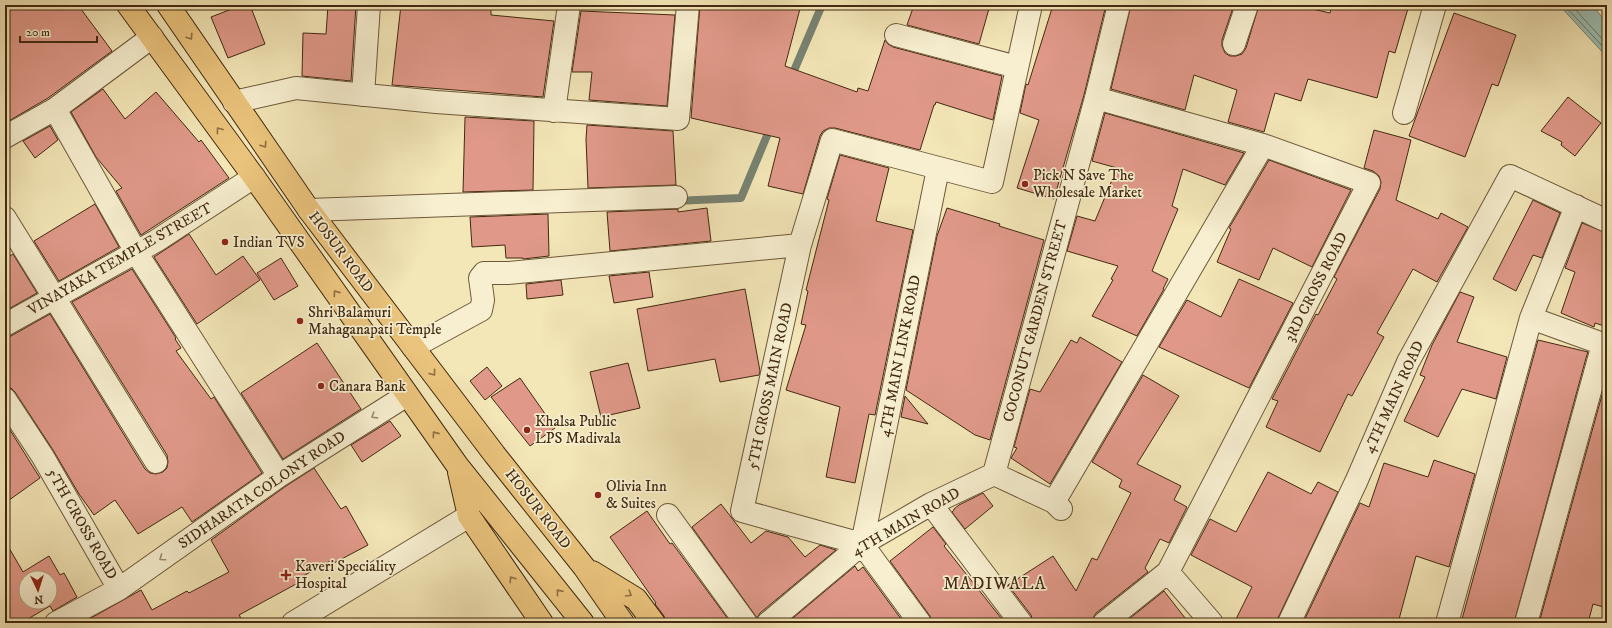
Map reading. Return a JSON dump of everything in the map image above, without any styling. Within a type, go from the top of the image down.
[{"type":"main road","name":"HOSUR ROAD","points":[[128,5],[254,178],[457,465],[583,623]]},
{"type":"main road","name":"HOSUR ROAD","points":[[168,5],[309,210],[496,455],[584,567],[623,623]]},
{"type":"main road","points":[[457,465],[469,516],[542,623]]},
{"type":"main road","points":[[584,567],[636,599],[654,623]]},
{"type":"street","points":[[363,95],[369,5]]},
{"type":"street","points":[[554,110],[569,5]]},
{"type":"street","points":[[234,102],[296,88],[363,95],[678,119],[688,5]]},
{"type":"street","points":[[938,169],[992,182],[1031,5]]},
{"type":"street","name":"COCONUT GARDEN STREET","points":[[994,474],[1096,98],[1119,5]]},
{"type":"street","points":[[1234,44],[1246,5]]},
{"type":"street","points":[[1404,113],[1435,5]]},
{"type":"street","points":[[896,35],[1017,67]]},
{"type":"street","points":[[5,137],[55,109],[152,37]]},
{"type":"street","name":"3RD CROSS ROAD","points":[[1096,98],[1263,145],[1369,183],[1168,572],[1104,623]]},
{"type":"street","points":[[55,109],[136,252],[279,476]]},
{"type":"street","name":"5TH CROSS MAIN ROAD","points":[[862,544],[742,511],[800,245],[832,140],[938,169]]},
{"type":"street","points":[[994,474],[1057,505],[1263,145]]},
{"type":"street","name":"4TH MAIN LINK ROAD","points":[[862,544],[938,169]]},
{"type":"street","name":"4TH MAIN ROAD","points":[[1289,623],[1356,482],[1408,362],[1510,176],[1576,206]]},
{"type":"street","name":"VINAYAKA TEMPLE STREET","points":[[5,325],[156,241],[254,178]]},
{"type":"street","points":[[309,210],[676,197]]},
{"type":"street","points":[[1447,623],[1531,318],[1576,206],[1607,221]]},
{"type":"street","points":[[5,218],[156,462]]},
{"type":"street","points":[[413,347],[482,310],[483,300],[480,278],[484,273],[516,272],[800,245]]},
{"type":"street","points":[[1526,623],[1604,344],[1531,318]]},
{"type":"street","name":"SIDHARATA COLONY ROAD","points":[[119,589],[279,476],[407,395]]},
{"type":"street","name":"5TH CROSS ROAD","points":[[5,399],[43,457],[119,589],[56,623]]},
{"type":"street","name":"4TH MAIN ROAD","points":[[768,623],[862,544],[931,504],[994,474]]},
{"type":"street","points":[[931,504],[1022,623]]},
{"type":"street","points":[[668,515],[746,623]]},
{"type":"street","points":[[293,623],[469,516]]},
{"type":"street","points":[[862,544],[920,623]]},
{"type":"street","points":[[1168,572],[1212,623]]},
{"type":"water","points":[[1559,5],[1592,5],[1607,23],[1607,57]]},
{"type":"building","points":[[5,5],[78,5],[112,51],[48,98],[7,122],[5,119]]},
{"type":"building","points":[[242,5],[250,5],[265,44],[228,58],[211,17]]},
{"type":"building","points":[[328,5],[356,5],[351,81],[302,76],[303,33],[326,34]]},
{"type":"building","points":[[401,5],[475,5],[491,7],[491,15],[554,21],[543,97],[392,85]]},
{"type":"building","points":[[700,5],[801,5],[785,66],[857,92],[858,88],[868,91],[885,40],[893,47],[1002,76],[993,120],[936,102],[920,150],[835,128],[829,128],[823,131],[820,136],[803,194],[768,186],[780,138],[691,118]]},
{"type":"building","points":[[914,5],[990,5],[979,44],[907,25]]},
{"type":"building","points":[[1053,5],[1106,5],[1084,95],[1054,199],[1017,188],[1039,120],[1020,113],[1026,84],[1028,85]]},
{"type":"building","points":[[1131,5],[1234,5],[1222,40],[1222,46],[1225,53],[1230,56],[1236,56],[1242,54],[1246,48],[1259,5],[1295,5],[1330,13],[1332,5],[1409,5],[1395,53],[1389,51],[1377,98],[1308,79],[1301,101],[1275,93],[1264,132],[1228,122],[1237,90],[1194,75],[1185,110],[1111,89]]},
{"type":"building","points":[[581,11],[675,15],[667,106],[589,100],[592,72],[572,72]]},
{"type":"building","points":[[1454,13],[1516,35],[1498,86],[1492,84],[1465,157],[1409,136]]},
{"type":"building","points":[[103,89],[125,119],[156,92],[199,142],[201,140],[229,178],[141,235],[116,191],[122,188],[96,157],[71,112]]},
{"type":"building","points":[[1568,97],[1601,123],[1575,156],[1561,145],[1562,142],[1541,131]]},
{"type":"building","points":[[1105,113],[1244,153],[1225,185],[1183,169],[1172,206],[1178,209],[1152,271],[1168,279],[1164,289],[1137,336],[1092,316],[1113,280],[1111,279],[1118,266],[1067,251],[1077,216],[1095,221],[1117,168],[1092,161]]},
{"type":"building","points":[[465,117],[534,121],[533,190],[463,192]]},
{"type":"building","points":[[587,125],[673,131],[676,185],[588,188],[586,139]]},
{"type":"building","points":[[50,126],[58,140],[35,158],[23,141]]},
{"type":"building","points":[[1374,130],[1411,140],[1396,200],[1438,219],[1441,213],[1468,227],[1437,282],[1413,269],[1377,333],[1384,337],[1352,396],[1348,394],[1320,452],[1266,427],[1278,401],[1272,399],[1316,314],[1318,315],[1337,279],[1334,277],[1380,189],[1381,182],[1379,176],[1373,171],[1364,168]]},
{"type":"building","points":[[840,155],[889,168],[876,221],[913,230],[875,415],[869,414],[855,483],[826,477],[840,407],[786,390],[806,325],[801,324],[808,291],[806,290],[829,200],[827,199]]},
{"type":"building","points":[[1269,160],[1351,190],[1312,267],[1273,248],[1259,280],[1217,262],[1231,229],[1229,228]]},
{"type":"building","points":[[1533,200],[1560,213],[1542,258],[1533,255],[1516,291],[1493,279]]},
{"type":"building","points":[[95,204],[119,247],[59,281],[34,241]]},
{"type":"building","points":[[707,208],[711,241],[610,251],[607,212],[678,209],[678,212]]},
{"type":"building","points":[[947,208],[1000,224],[999,226],[1044,240],[990,440],[975,435],[906,390],[937,236]]},
{"type":"building","points":[[548,214],[549,256],[523,259],[506,258],[505,245],[472,247],[470,217]]},
{"type":"building","points":[[1582,223],[1607,233],[1607,327],[1595,323],[1594,327],[1561,313],[1575,272],[1565,268]]},
{"type":"building","points":[[189,234],[216,275],[243,256],[260,280],[197,324],[154,257]]},
{"type":"building","points":[[13,254],[37,293],[5,311],[5,259]]},
{"type":"building","points":[[281,258],[298,286],[274,300],[257,273]]},
{"type":"building","points":[[132,269],[176,338],[175,339],[181,348],[176,351],[211,399],[214,397],[262,473],[192,522],[182,507],[138,534],[115,500],[94,515],[79,494],[53,450],[15,392],[11,388],[5,387],[5,337],[11,336],[50,314],[145,469],[150,473],[156,474],[163,472],[167,468],[167,455],[72,302]]},
{"type":"building","points":[[649,272],[653,297],[614,303],[609,276]]},
{"type":"building","points":[[1239,279],[1293,303],[1249,388],[1159,347],[1187,300],[1221,317]]},
{"type":"building","points":[[561,280],[563,295],[527,299],[526,284]]},
{"type":"building","points":[[745,289],[760,371],[759,375],[720,382],[715,359],[648,371],[637,309]]},
{"type":"building","points":[[1460,292],[1474,297],[1457,342],[1507,357],[1496,399],[1462,389],[1438,437],[1404,421],[1425,377],[1420,375],[1432,345]]},
{"type":"building","points":[[1080,337],[1122,362],[1050,484],[1011,458],[1017,448],[1014,447],[1030,389],[1040,392],[1071,340],[1077,343]]},
{"type":"building","points":[[1538,340],[1588,352],[1514,623],[1461,623]]},
{"type":"building","points":[[317,343],[361,409],[283,459],[241,393]]},
{"type":"building","points":[[628,363],[640,408],[601,417],[590,372]]},
{"type":"building","points":[[487,367],[502,386],[485,400],[470,381]]},
{"type":"building","points":[[1143,375],[1179,396],[1137,464],[1181,486],[1174,500],[1187,507],[1169,543],[1160,539],[1145,568],[1148,572],[1096,613],[1092,623],[1033,623],[1031,615],[1008,585],[1053,556],[1076,591],[1092,558],[1097,560],[1131,493],[1119,487],[1122,480],[1092,462]]},
{"type":"building","points":[[520,378],[555,428],[530,446],[491,397]]},
{"type":"building","points":[[1602,395],[1607,397],[1607,608],[1593,604],[1588,623],[1539,623]]},
{"type":"building","points":[[905,396],[928,424],[901,417]]},
{"type":"building","points":[[390,421],[401,436],[362,462],[351,445]]},
{"type":"building","points":[[5,422],[40,478],[5,503]]},
{"type":"building","points":[[1434,460],[1475,474],[1449,567],[1416,556],[1398,623],[1303,623],[1360,503],[1369,507],[1384,463],[1428,477]]},
{"type":"building","points":[[314,468],[341,509],[346,506],[368,545],[334,563],[332,560],[296,580],[298,583],[239,615],[244,623],[82,623],[141,590],[152,610],[187,591],[189,593],[229,572],[211,540],[286,486]]},
{"type":"building","points":[[1268,472],[1311,494],[1318,482],[1338,492],[1278,618],[1277,623],[1234,623],[1252,587],[1191,555],[1210,519],[1236,532]]},
{"type":"building","points":[[983,493],[993,506],[965,529],[952,512],[959,505]]},
{"type":"building","points":[[721,504],[751,543],[766,531],[788,537],[805,557],[820,545],[836,550],[760,613],[757,618],[692,527]]},
{"type":"building","points":[[647,511],[670,544],[672,543],[731,623],[666,623],[664,616],[655,604],[656,603],[610,537]]},
{"type":"building","points":[[933,527],[946,544],[944,546],[1005,623],[932,623],[930,616],[890,561]]},
{"type":"building","points":[[5,541],[22,570],[18,570],[18,610],[43,610],[21,623],[5,623]]},
{"type":"building","points":[[49,556],[57,570],[26,570]]},
{"type":"building","points":[[855,566],[858,571],[863,567],[904,623],[787,623]]},
{"type":"building","points":[[58,572],[60,575],[64,573],[77,597],[58,608]]},
{"type":"building","points":[[1164,591],[1189,623],[1124,623]]},
{"type":"waterway","points":[[790,80],[822,5]]},
{"type":"waterway","points":[[675,201],[741,198],[771,126]]},
{"type":"place","name":"Pick N Save The Wholesale Market","points":[[1025,184]]},
{"type":"place","name":"Indian TVS","points":[[225,242]]},
{"type":"place","name":"Shri Balamuri Mahaganapati Temple","points":[[300,321]]},
{"type":"place","name":"Canara Bank","points":[[321,386]]},
{"type":"place","name":"Khalsa Public LPS Madivala","points":[[527,430]]},
{"type":"place","name":"Olivia Inn & Suites","points":[[598,495]]},
{"type":"place","name":"Kaveri Speciality Hospital","points":[[286,575]]},
{"type":"district","name":"MADIWALA","points":[[995,584]]}]
